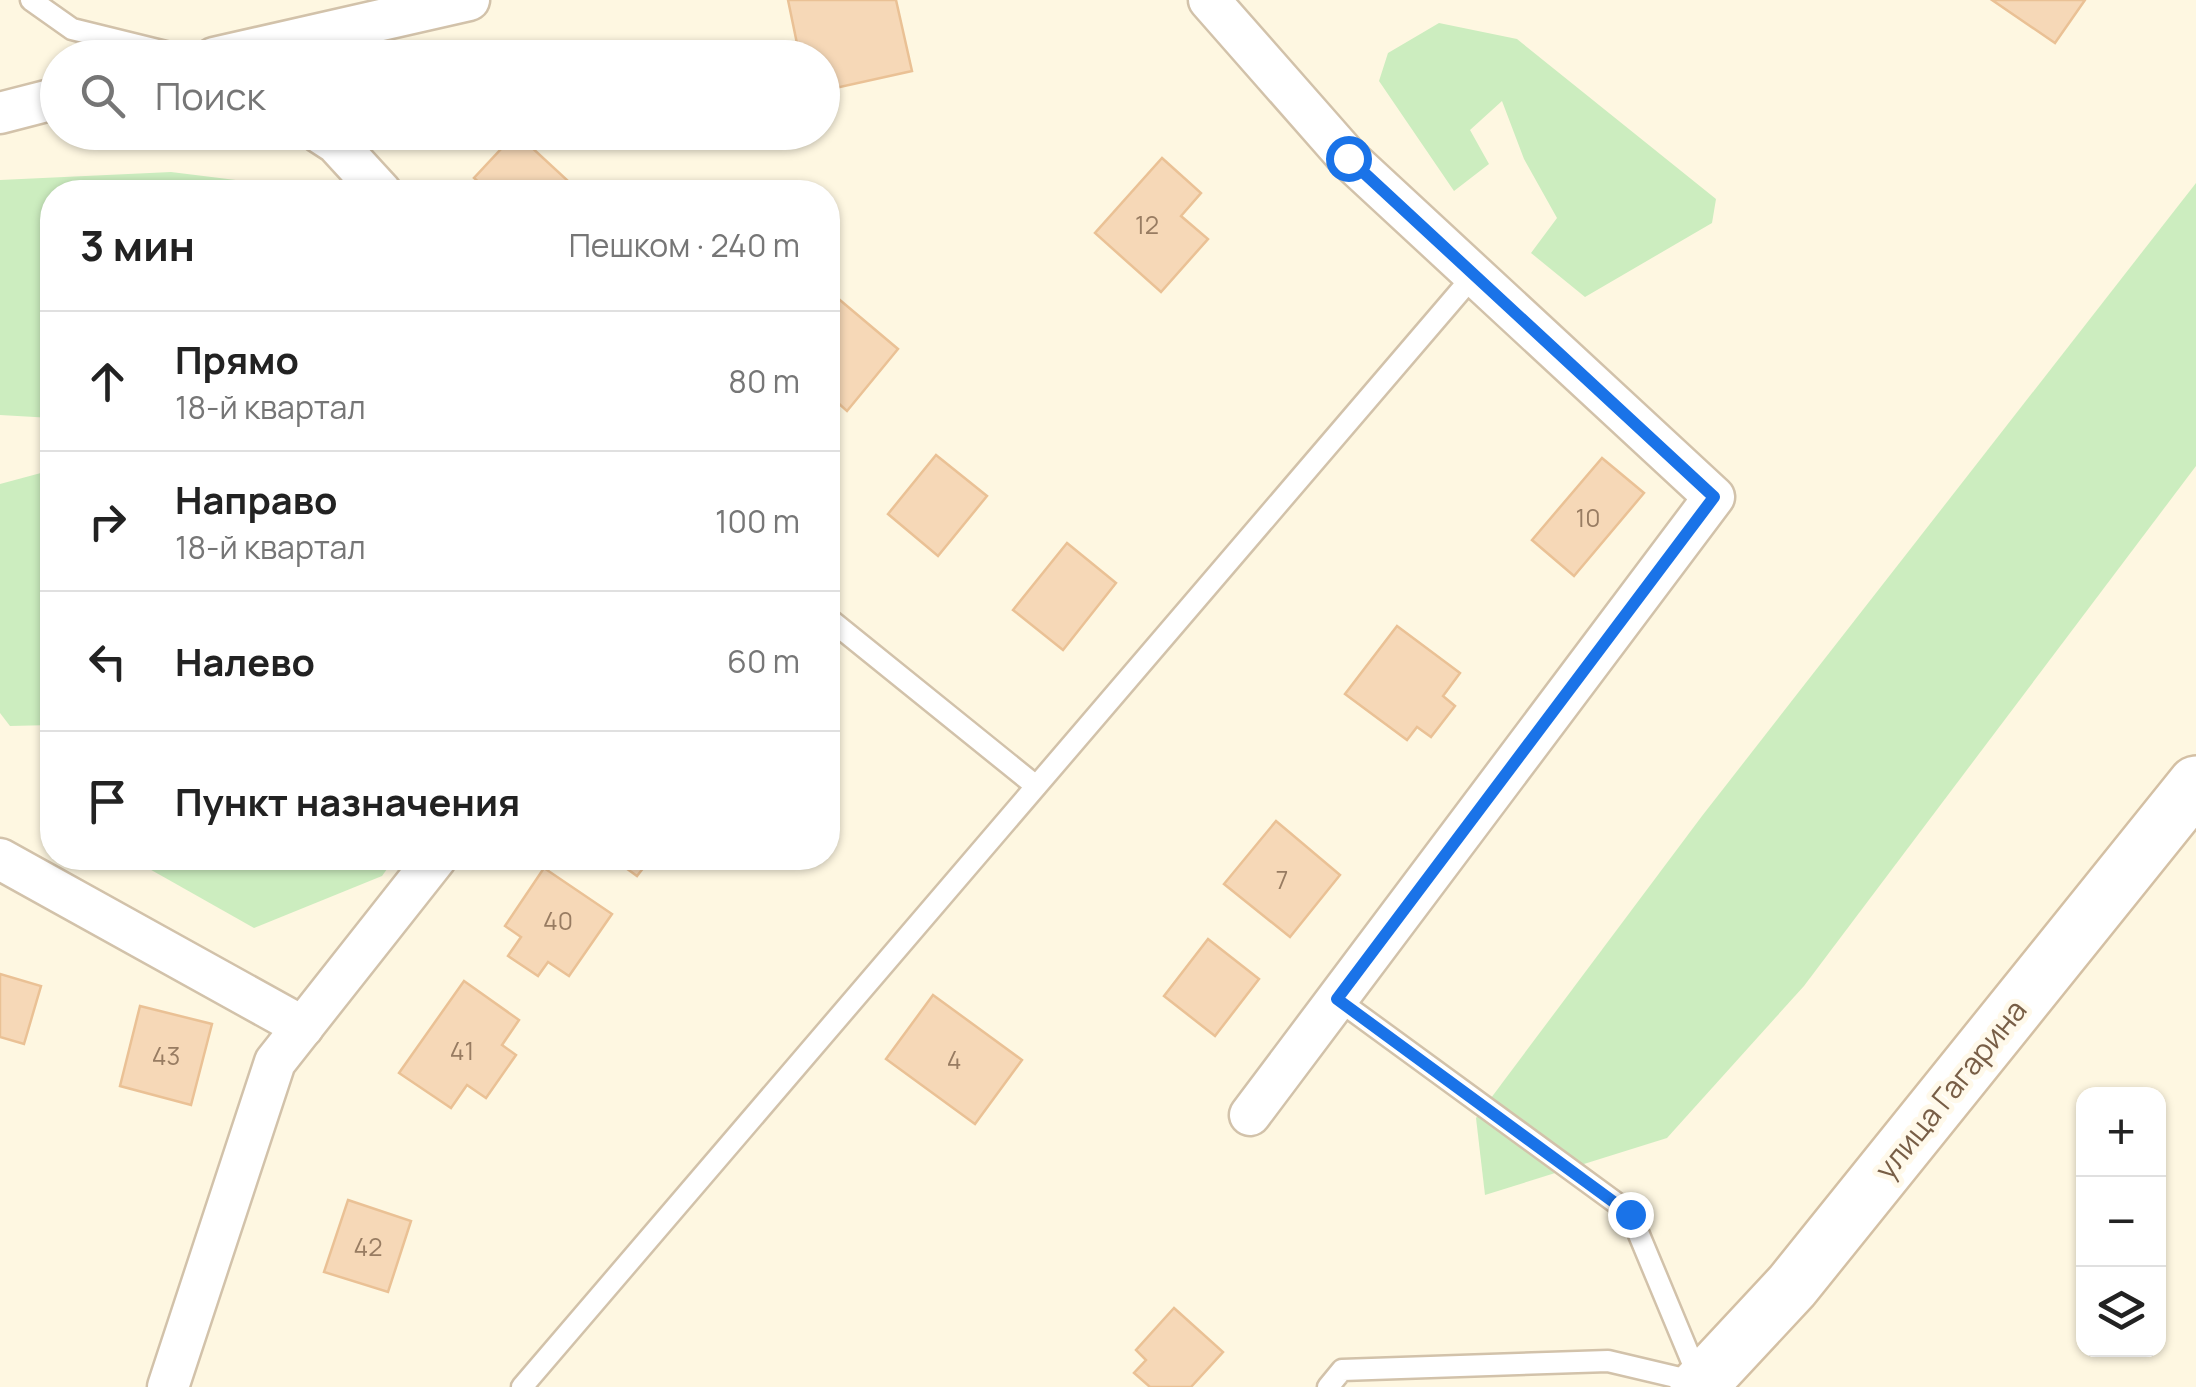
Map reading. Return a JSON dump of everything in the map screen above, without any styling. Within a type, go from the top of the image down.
[{"type":"main road","name":"улица Гагарина","points":[[1700,1385],[1792,1286],[2196,784]]},
{"type":"street","points":[[293,40],[469,0]]},
{"type":"street","points":[[1209,0],[1348,158],[1714,497],[1250,1115]]},
{"type":"street","points":[[0,113],[40,103]]},
{"type":"street","points":[[342,150],[370,180]]},
{"type":"street","points":[[0,859],[303,1027]]},
{"type":"street","points":[[168,1387],[276,1062],[427,870]]},
{"type":"lane","points":[[31,0],[72,29],[117,40]]},
{"type":"lane","points":[[522,1387],[1474,274]]},
{"type":"lane","points":[[840,628],[1036,786]]},
{"type":"lane","points":[[1337,999],[1630,1214],[1700,1385]]},
{"type":"lane","points":[[1328,1387],[1342,1370],[1608,1361],[1700,1385]]},
{"type":"green space","points":[[1439,23],[1517,39],[1716,199],[1712,223],[1585,297],[1531,253],[1557,218],[1524,159],[1502,101],[1470,130],[1489,164],[1454,191],[1379,81],[1388,53]]},
{"type":"green space","points":[[171,172],[236,180],[40,180],[40,417],[0,415],[0,180]]},
{"type":"green space","points":[[2196,183],[2196,466],[1804,986],[1667,1138],[1485,1195],[1476,1118],[1702,816]]},
{"type":"green space","points":[[40,473],[40,725],[10,726],[0,713],[0,484]]},
{"type":"green space","points":[[151,870],[386,870],[382,876],[254,928]]},
{"type":"building","points":[[788,0],[896,0],[912,71],[840,87],[840,40],[796,40]]},
{"type":"building","points":[[1992,0],[2085,0],[2055,43]]},
{"type":"building","points":[[500,150],[534,150],[567,180],[476,180],[474,178]]},
{"type":"building","points":[[1162,158],[1201,193],[1181,216],[1208,239],[1161,292],[1095,233]]},
{"type":"building","points":[[840,300],[898,349],[847,411],[840,405]]},
{"type":"building","points":[[936,455],[987,496],[938,556],[888,514]]},
{"type":"building","points":[[1602,458],[1644,493],[1574,576],[1532,540]]},
{"type":"building","points":[[1067,543],[1116,583],[1063,650],[1013,610]]},
{"type":"building","points":[[1397,626],[1460,673],[1443,696],[1455,706],[1431,737],[1417,727],[1407,740],[1345,694]]},
{"type":"building","points":[[1276,821],[1340,875],[1290,937],[1224,884]]},
{"type":"building","points":[[543,870],[612,914],[569,976],[548,962],[538,976],[508,956],[521,937],[505,926]]},
{"type":"building","points":[[1208,939],[1259,979],[1215,1036],[1164,996]]},
{"type":"building","points":[[0,974],[41,986],[24,1044],[0,1037]]},
{"type":"building","points":[[464,981],[519,1020],[502,1045],[516,1055],[486,1098],[467,1085],[451,1108],[399,1073]]},
{"type":"building","points":[[933,995],[1022,1060],[975,1124],[886,1059]]},
{"type":"building","points":[[140,1006],[212,1024],[191,1105],[120,1086]]},
{"type":"building","points":[[348,1200],[411,1221],[388,1292],[324,1272]]},
{"type":"building","points":[[1174,1308],[1223,1352],[1191,1387],[1150,1387],[1134,1373],[1146,1360],[1136,1350]]},
{"type":"route","points":[[1348,158],[1714,497],[1337,999],[1630,1214]]}]
